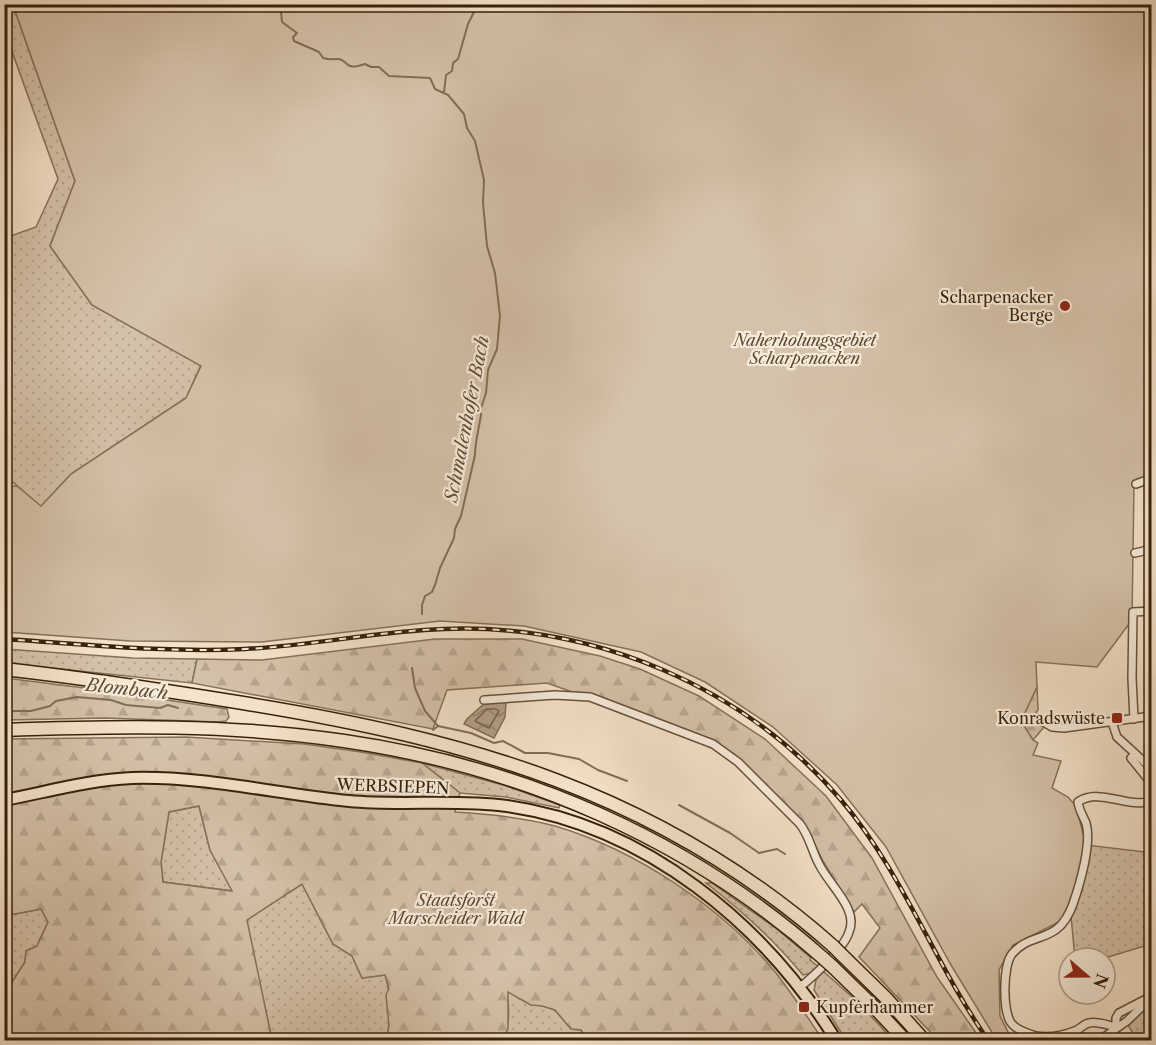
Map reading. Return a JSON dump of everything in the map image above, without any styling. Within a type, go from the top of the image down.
[{"type":"highway","points":[[4,669],[302,712],[374,727],[493,757],[590,793],[662,826],[748,879],[795,914],[837,950],[886,998],[924,1041]]},
{"type":"highway","points":[[4,730],[128,728],[232,730],[332,739],[408,752],[489,772],[575,802],[655,840],[727,883],[784,925],[828,962],[905,1041]]},
{"type":"main road","name":"WERBSIEPEN","points":[[4,800],[96,781],[147,778],[185,780],[372,803],[455,803],[523,809],[576,823],[626,843],[688,881],[720,905],[749,931],[800,987],[836,1041]]},
{"type":"street","points":[[1136,484],[1152,478]]},
{"type":"street","points":[[1135,553],[1152,551]]},
{"type":"street","points":[[1134,719],[1133,612],[1152,611]]},
{"type":"street","points":[[484,700],[555,694],[590,696],[713,744],[738,762],[808,834],[821,869],[836,887],[850,915],[850,930],[844,942],[800,987]]},
{"type":"street","points":[[1037,718],[1052,727],[1152,716]]},
{"type":"street","points":[[1112,722],[1117,737],[1134,755],[1152,769]]},
{"type":"street","points":[[1134,755],[1131,758],[1152,784]]},
{"type":"street","points":[[1116,1027],[1088,1023],[1076,1030],[1051,1036],[1036,1036],[1016,1028],[1008,1017],[1006,970],[1010,956],[1016,949],[1056,930],[1073,904],[1089,846],[1086,824],[1078,802],[1087,798],[1104,797],[1138,804],[1152,801]]},
{"type":"street","points":[[1100,1041],[1127,1021],[1152,996]]},
{"type":"green space","points":[[5,5],[13,5],[75,181],[50,246],[92,305],[201,365],[186,398],[71,474],[41,507],[5,475],[5,238],[36,227],[58,179],[5,32]]},
{"type":"green space","name":"Naherholungsgebiet Scharpenacken","points":[[13,5],[1151,5],[1151,476],[1134,484],[1132,620],[1097,667],[1036,662],[1037,687],[1021,721],[1033,740],[1038,743],[1033,755],[1061,761],[1052,788],[1068,797],[1076,806],[1086,845],[1071,916],[1013,945],[999,970],[1000,1016],[1012,1040],[998,1040],[993,1034],[951,965],[886,847],[837,785],[773,727],[705,682],[641,652],[524,626],[440,621],[262,642],[130,641],[5,632],[4,487],[17,486],[41,506],[71,474],[186,398],[201,366],[92,305],[50,246],[75,181]]},
{"type":"green space","points":[[435,639],[522,639],[600,656],[640,669],[699,696],[765,739],[826,796],[872,858],[937,977],[981,1040],[938,1040],[859,957],[880,928],[862,904],[854,912],[823,861],[807,829],[724,747],[716,742],[601,697],[575,693],[547,683],[447,690],[433,729],[192,683],[197,659],[262,660]]},
{"type":"green space","points":[[4,649],[133,658],[197,659],[192,683],[5,663]]},
{"type":"green space","points":[[5,678],[227,709],[229,717],[226,721],[218,722],[105,718],[5,720]]},
{"type":"green space","points":[[1037,687],[1038,710],[1032,717],[1036,723],[1044,727],[1033,740],[1021,721]]},
{"type":"green space","name":"Staatsforst Marscheider Wald","points":[[186,737],[304,744],[422,763],[460,793],[455,812],[530,820],[586,836],[676,884],[704,904],[754,949],[776,973],[823,1040],[587,1040],[581,1030],[571,1029],[555,1010],[531,1005],[508,992],[508,1029],[502,1040],[386,1040],[389,1026],[386,995],[389,988],[385,975],[362,978],[352,956],[333,944],[302,884],[247,920],[272,1040],[5,1040],[5,993],[25,962],[26,951],[37,946],[48,922],[41,909],[15,914],[5,913],[4,739]],"holes":[[[199,806],[210,850],[232,891],[163,882],[161,862],[169,812]]]},
{"type":"green space","points":[[422,763],[503,785],[560,805],[559,808],[506,797],[460,793]]},
{"type":"green space","points":[[199,806],[210,850],[233,891],[163,882],[161,862],[169,812]]},
{"type":"green space","points":[[1151,832],[1151,944],[1117,954],[1117,946],[1074,946],[1071,916],[1086,845],[1145,852]]},
{"type":"green space","points":[[706,883],[712,883],[777,929],[819,967],[803,975],[757,926]]},
{"type":"green space","points":[[302,884],[333,944],[352,956],[362,978],[385,975],[390,1008],[386,1040],[272,1040],[246,920]]},
{"type":"green space","points":[[41,909],[48,922],[37,946],[26,951],[25,962],[5,993],[5,913],[15,914]]},
{"type":"green space","points":[[823,971],[859,1003],[893,1040],[846,1040],[814,990],[816,980]]},
{"type":"green space","points":[[507,991],[531,1005],[542,1005],[555,1010],[571,1029],[581,1030],[587,1040],[502,1040],[508,1022]]},
{"type":"green space","points":[[1151,1000],[1151,1040],[1137,1040],[1128,1025]]},
{"type":"water","points":[[506,702],[505,717],[494,738],[464,724],[485,703]]},
{"type":"waterway","name":"Schmalenhofer Bach","points":[[271,4],[281,12],[282,22],[297,33],[293,37],[294,41],[319,52],[323,58],[340,59],[352,67],[365,64],[379,67],[389,76],[430,78],[435,89],[448,95],[464,114],[467,128],[475,141],[484,180],[483,203],[487,246],[495,273],[500,316],[497,349],[488,370],[475,455],[461,516],[432,592],[425,596],[422,614]]},
{"type":"waterway","points":[[444,92],[446,75],[452,71],[453,63],[458,59],[468,24],[478,4]]},
{"type":"waterway","name":"Schmalenhofer Bach","points":[[412,668],[415,688],[425,711],[438,726]]},
{"type":"waterway","name":"Blombach","points":[[4,711],[31,711],[50,706],[56,701],[77,697],[111,700],[126,705],[160,708],[168,705],[178,708]]},
{"type":"waterway","name":"Blombach","points":[[433,730],[438,726],[471,733],[494,743],[503,741],[525,753],[548,753],[579,759],[598,770],[627,781]]},
{"type":"waterway","name":"Blombach","points":[[679,805],[730,833],[759,853],[777,849],[785,854]]},
{"type":"waterway","name":"Blombach","points":[[869,1040],[872,1036]]},
{"type":"railway","points":[[4,639],[215,650],[295,645],[419,630],[500,630],[555,637],[610,650],[662,670],[712,694],[759,724],[802,760],[841,800],[883,857],[951,980],[988,1040]]},
{"type":"place","name":"Scharpenacker Berge","points":[[1065,306]]},
{"type":"place","name":"Konradswüste","points":[[1117,718]]},
{"type":"place","name":"Kupferhammer","points":[[804,1007]]}]
